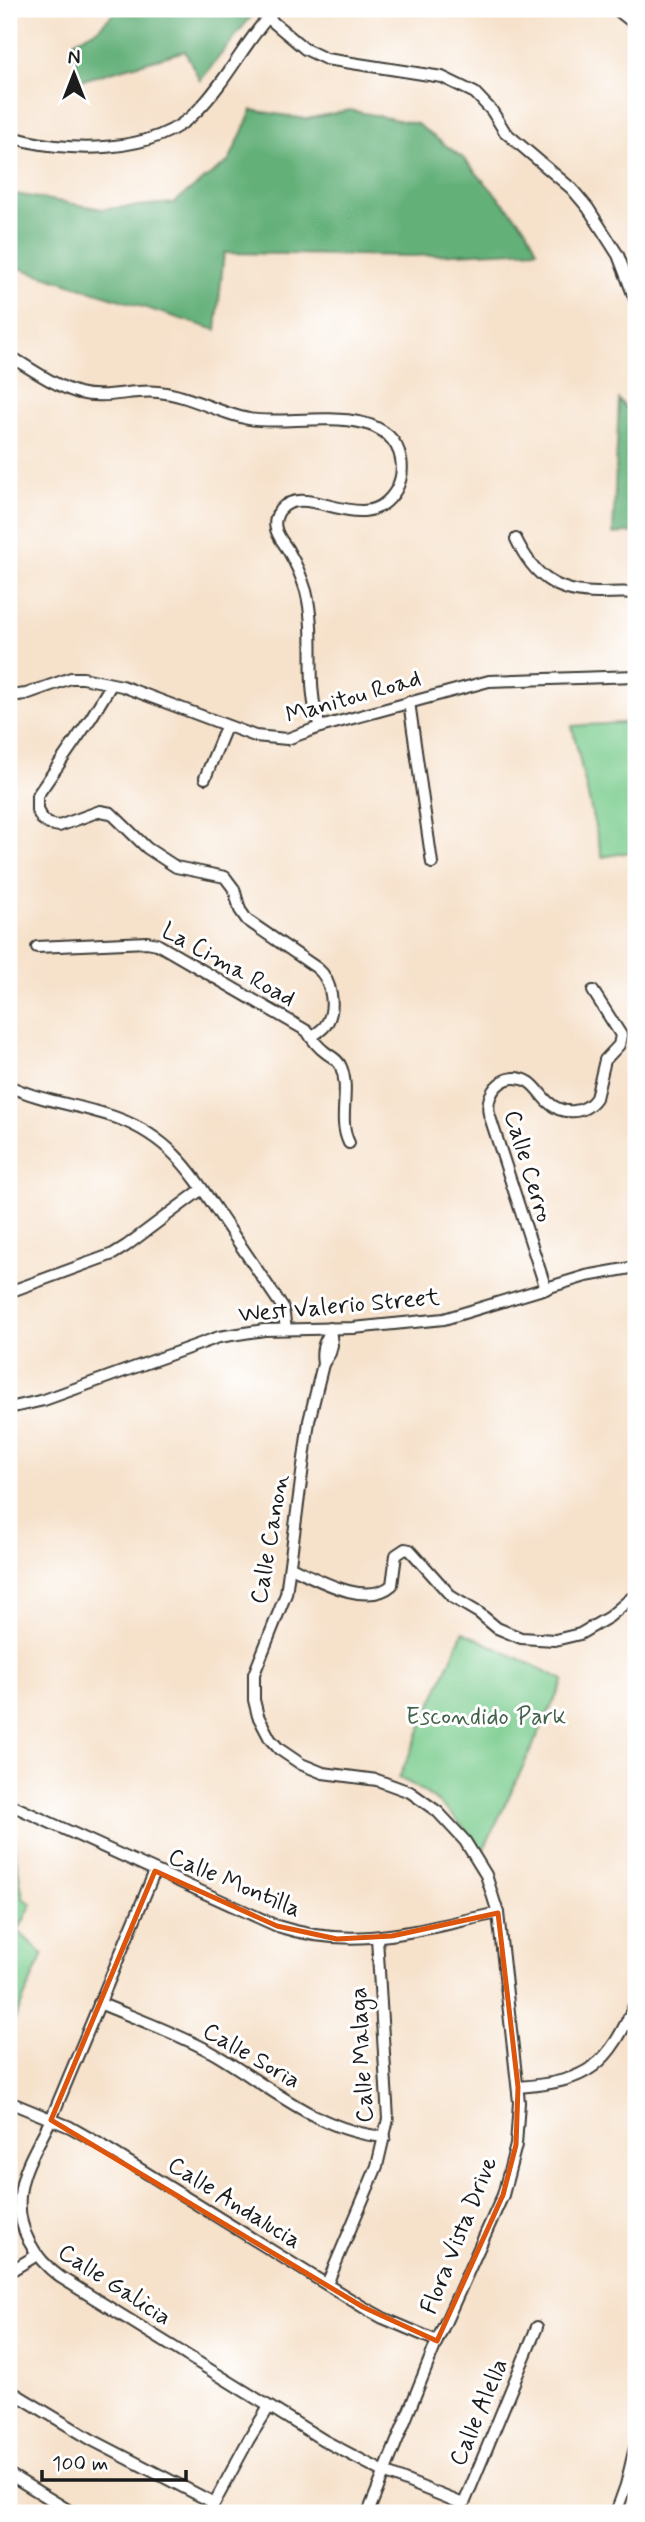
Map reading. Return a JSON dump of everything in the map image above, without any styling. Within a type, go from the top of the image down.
[{"type":"street","points":[[616,9],[636,26]]},
{"type":"street","points":[[9,136],[37,143],[87,147],[141,141],[167,132],[189,119],[207,101],[271,13],[305,49],[326,60],[442,77],[475,93],[492,111],[505,132],[572,189],[589,208],[618,255],[636,302]]},
{"type":"street","points":[[9,356],[79,393],[97,396],[158,392],[185,397],[233,415],[263,421],[341,419],[384,432],[394,442],[401,459],[401,477],[394,494],[380,506],[363,512],[296,501],[281,509],[275,520],[276,531],[298,570],[311,614],[312,697],[320,727]]},
{"type":"street","points":[[516,540],[536,571],[555,585],[597,593],[636,593]]},
{"type":"street","name":"Manitou Road","points":[[9,696],[26,694],[71,678],[94,680],[122,686],[226,727],[271,739],[296,737],[320,727],[489,681],[636,676]]},
{"type":"street","name":"La Cima Road","points":[[111,685],[91,718],[41,787],[36,800],[39,814],[49,824],[59,827],[100,811],[111,813],[147,848],[176,867],[219,874],[229,880],[247,920],[325,976],[331,1000],[330,1017],[325,1027],[311,1037]]},
{"type":"street","points":[[409,702],[432,863]]},
{"type":"street","points":[[205,778],[226,727]]},
{"type":"street","name":"La Cima Road","points":[[37,947],[147,942],[158,944],[307,1031],[324,1052],[338,1061],[343,1072],[344,1127],[349,1143]]},
{"type":"street","name":"Calle Cerro","points":[[546,1289],[489,1114],[488,1103],[495,1087],[504,1080],[515,1078],[531,1083],[547,1101],[563,1110],[580,1111],[593,1103],[605,1060],[619,1045],[621,1035],[593,990]]},
{"type":"street","points":[[9,1086],[33,1096],[93,1111],[133,1125],[169,1149],[194,1175],[283,1308],[286,1329]]},
{"type":"street","points":[[9,1292],[113,1254],[202,1189]]},
{"type":"street","name":"West Valerio Street","points":[[9,1408],[56,1396],[219,1337],[264,1330],[330,1330],[444,1318],[586,1276],[636,1267]]},
{"type":"street","name":"Calle Canon","points":[[330,1330],[332,1345],[323,1364],[309,1421],[283,1604],[258,1660],[254,1674],[254,1700],[263,1728],[279,1749],[309,1769],[377,1780],[410,1792],[438,1812],[466,1841]]},
{"type":"street","points":[[290,1567],[349,1591],[380,1594],[392,1586],[396,1555],[405,1549],[410,1550],[452,1597],[479,1612],[497,1629],[537,1640],[555,1640],[580,1634],[610,1617],[636,1594]]},
{"type":"street","name":"Calle Montilla","points":[[9,1804],[292,1931],[337,1939],[377,1938],[499,1913]]},
{"type":"street","name":"Flora Vista Drive","points":[[368,2513],[437,2341],[503,2195],[516,2145],[518,2087],[499,1913],[486,1875],[466,1841]]},
{"type":"street","name":"Calle Galicia","points":[[155,1871],[51,2120],[24,2174],[19,2198],[21,2222],[30,2245],[60,2277],[269,2407],[325,2441],[461,2508]]},
{"type":"street","name":"Calle Malaga","points":[[327,2284],[377,2166],[385,2137],[388,2100],[379,2004],[377,1938]]},
{"type":"street","points":[[518,2087],[560,2082],[575,2077],[598,2063],[623,2034],[636,2001]]},
{"type":"street","name":"Calle Soria","points":[[99,2003],[212,2053],[335,2126],[368,2136],[385,2137]]},
{"type":"street","name":"Calle Andalucia","points":[[9,2102],[93,2140],[383,2318],[437,2341]]},
{"type":"street","points":[[9,2272],[37,2255]]},
{"type":"street","name":"Calle Alella","points":[[461,2508],[537,2327]]},
{"type":"street","points":[[9,2390],[211,2508],[242,2449],[269,2407]]},
{"type":"street","points":[[616,2513],[636,2442]]},
{"type":"street","points":[[9,2474],[73,2513]]},
{"type":"highlighted area","points":[[155,1871],[277,1926],[337,1939],[392,1936],[498,1913],[518,2087],[516,2145],[503,2195],[437,2341],[363,2307],[51,2120]]},
{"type":"green space","points":[[118,9],[257,9],[200,81],[185,51],[79,81],[73,42],[98,29]]},
{"type":"green space","points":[[252,110],[306,119],[350,110],[417,124],[463,158],[527,229],[537,250],[412,256],[224,253],[216,330],[9,265],[9,193],[103,209],[173,203],[229,161]]},
{"type":"green space","points":[[619,400],[636,419],[636,532],[613,534]]},
{"type":"green space","points":[[636,722],[636,851],[602,857],[572,726]]},
{"type":"green space","name":"Escondido Park","points":[[463,1632],[564,1680],[483,1851],[446,1809],[412,1784],[399,1778]]},
{"type":"green space","points":[[9,1815],[23,1898],[32,1904],[18,1931],[43,1954],[9,2033]]}]
